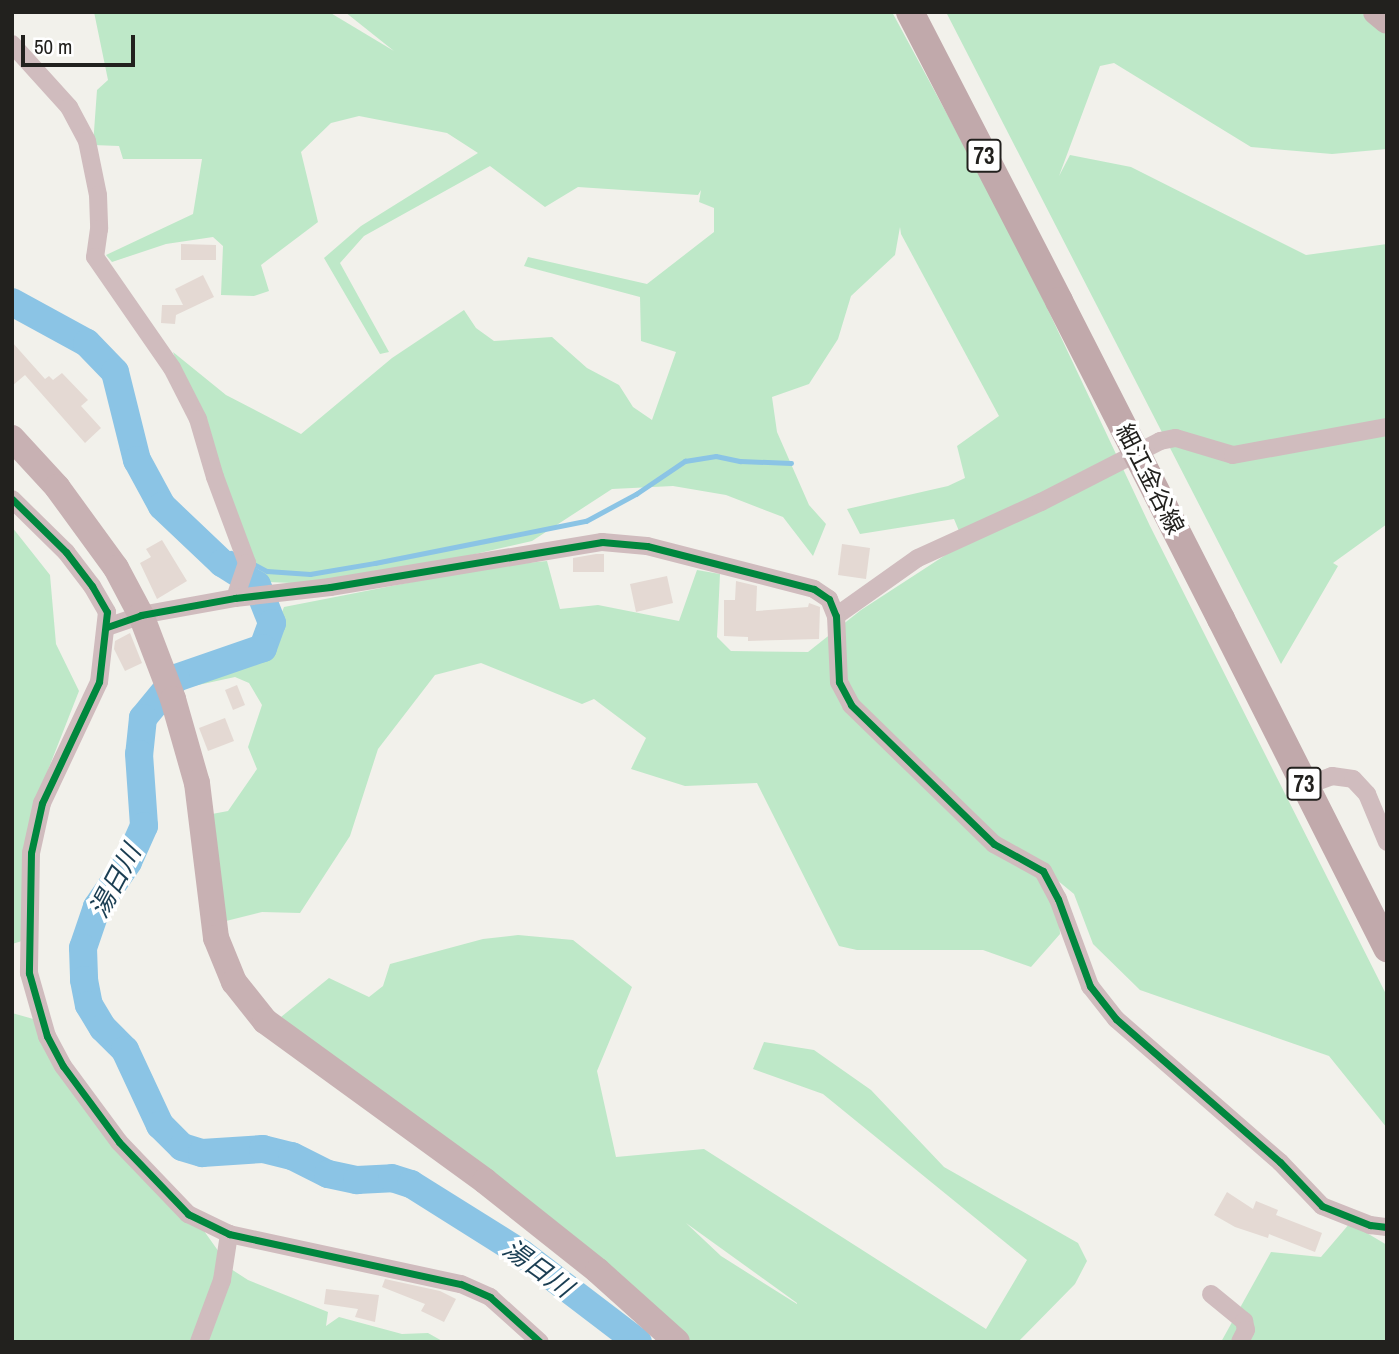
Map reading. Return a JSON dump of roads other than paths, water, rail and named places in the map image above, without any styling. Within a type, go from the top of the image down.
[{"type":"main road","name":"細江金谷線","points":[[909,12],[1059,300],[1387,948]]},
{"type":"street","points":[[1376,12],[1387,21]]},
{"type":"street","points":[[12,44],[69,107],[87,141],[98,195],[99,229],[95,257],[172,368],[198,419],[215,478],[247,564],[235,598]]},
{"type":"street","points":[[836,616],[918,558],[1041,502],[1160,441],[1177,438],[1233,455],[1387,427]]},
{"type":"street","points":[[12,438],[57,487],[116,568],[141,615],[173,699],[197,783],[216,939],[234,982],[265,1021],[495,1189],[598,1271],[677,1342]]},
{"type":"street","points":[[12,499],[66,552],[92,586],[107,612],[99,682],[42,803],[31,853],[29,973],[47,1036],[63,1066],[119,1142],[188,1214],[229,1234],[461,1284],[490,1297],[540,1342]]},
{"type":"street","points":[[107,627],[141,615],[235,598],[330,587],[602,542],[647,546],[793,581],[829,599],[836,616],[839,682],[851,705],[994,844],[1043,871],[1058,899],[1090,986],[1116,1019],[1280,1162],[1322,1206],[1370,1225],[1387,1227]]},
{"type":"street","points":[[1305,786],[1332,776],[1353,779],[1367,794],[1387,842]]},
{"type":"street","points":[[199,1342],[222,1280],[229,1234]]},
{"type":"street","points":[[1210,1294],[1244,1321],[1246,1330],[1240,1342]]},
{"type":"waterway","name":"湯日川","points":[[12,302],[87,343],[115,372],[137,460],[162,506],[222,563],[257,585],[272,623],[263,648],[176,678],[143,718],[139,754],[144,826],[128,862],[97,907],[83,948],[84,980],[89,1005],[103,1028],[125,1050],[160,1125],[182,1147],[202,1153],[263,1149],[292,1156],[328,1174],[357,1180],[392,1178],[411,1184],[521,1253],[638,1342]]},
{"type":"waterway","points":[[250,562],[267,571],[310,574],[375,563],[586,521],[636,494],[685,461],[716,456],[740,461],[791,463]]},
{"type":"waterway","points":[[222,563],[231,553],[239,557]]}]
